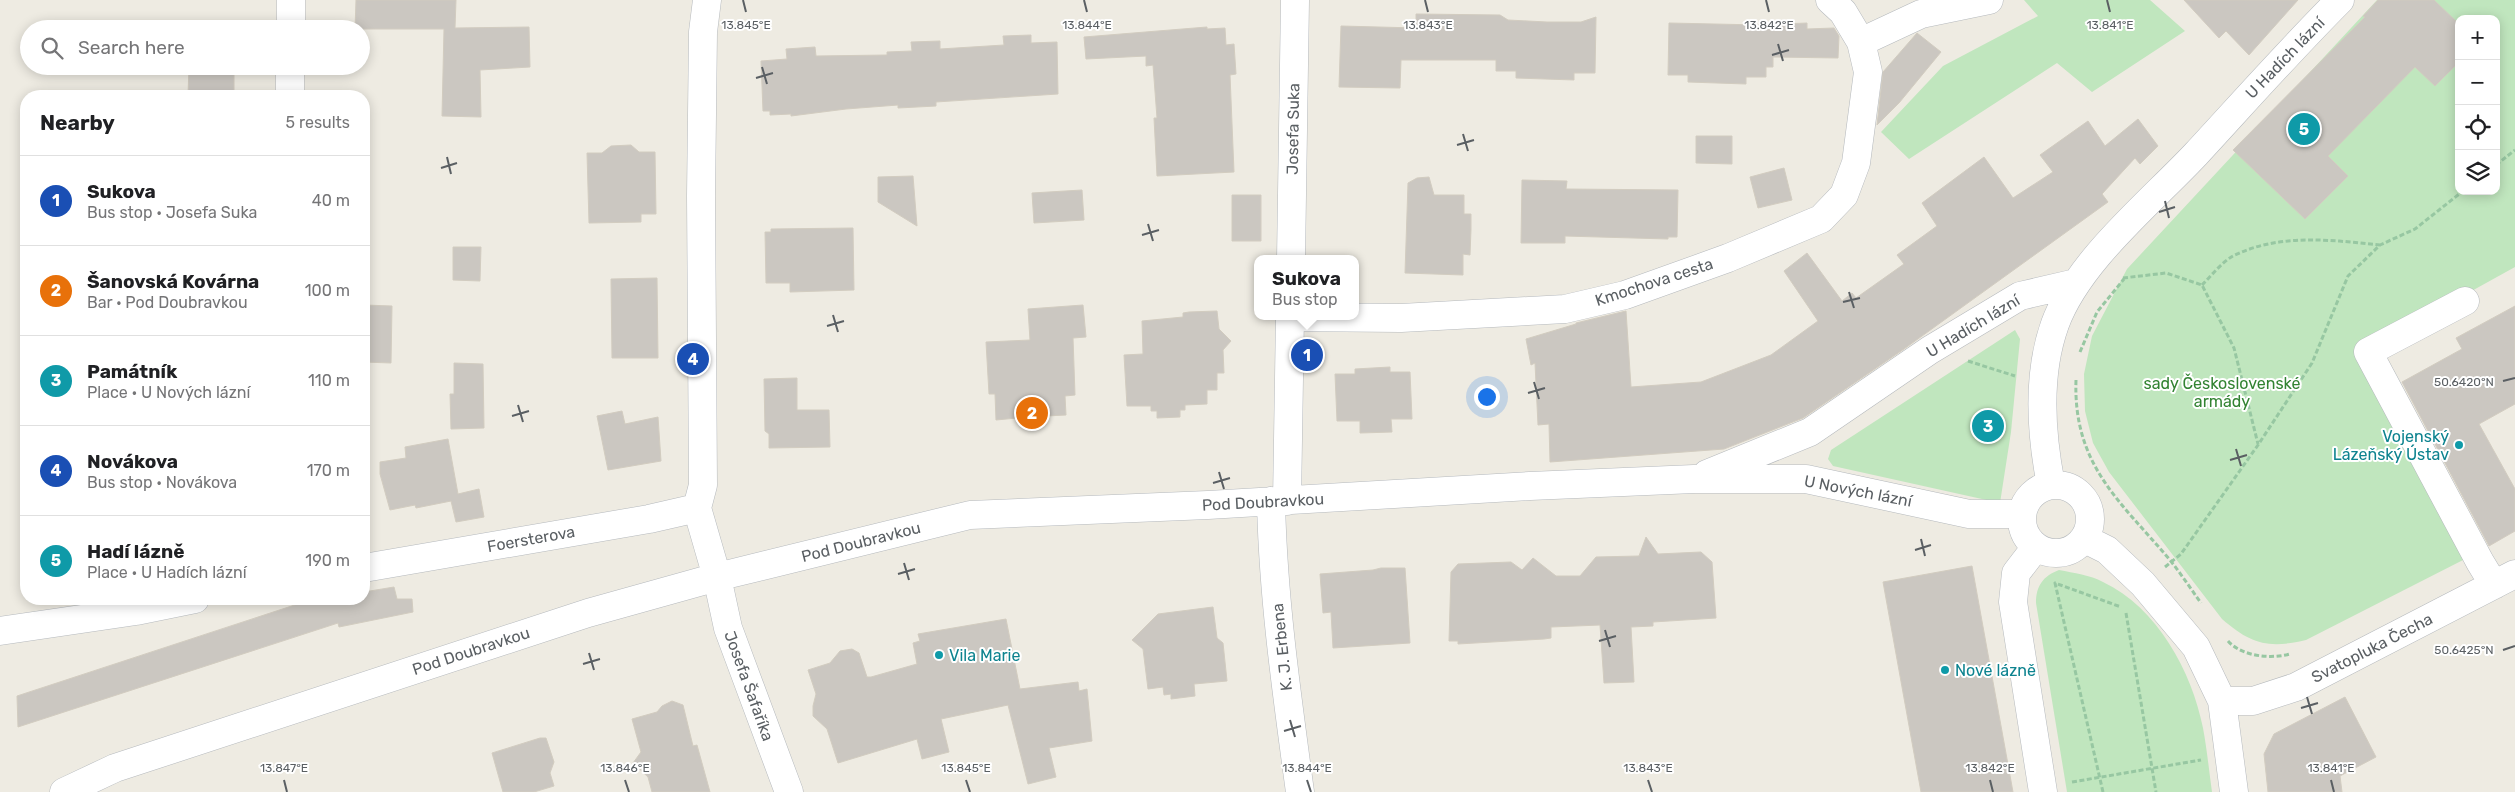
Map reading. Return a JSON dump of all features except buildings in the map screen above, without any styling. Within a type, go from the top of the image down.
[{"type":"street","points":[[291,0],[291,20]]},
{"type":"street","points":[[702,0],[719,0]]},
{"type":"street","points":[[698,508],[703,484],[701,196],[703,32],[707,0]]},
{"type":"street","name":"Josefa Suka","points":[[1291,255],[1295,0]]},
{"type":"street","name":"Kmochova cesta","points":[[1359,318],[1401,318],[1565,309],[1625,295],[1728,258],[1821,219],[1844,195],[1856,162],[1868,72],[1860,42],[1843,12],[1830,0]]},
{"type":"street","points":[[1860,42],[1921,14],[1989,0]]},
{"type":"street","name":"U Hadích lázní","points":[[1694,480],[1810,432],[1930,350],[2020,296],[2076,283],[2096,258],[2195,154],[2288,51],[2340,0]]},
{"type":"street","points":[[290,75],[290,90]]},
{"type":"street","points":[[2051,485],[2042,384],[2055,324],[2076,283]]},
{"type":"street","points":[[2464,301],[2368,352],[2480,562],[2505,579]]},
{"type":"street","points":[[1279,501],[1290,320]]},
{"type":"street","name":"U Nových lázní","points":[[1694,480],[1806,479],[1969,514],[2022,514]]},
{"type":"street","name":"Pod Doubravkou","points":[[64,792],[115,768],[588,613],[717,577],[970,516],[1279,501],[1432,491],[1694,480]]},
{"type":"street","points":[[2051,485],[2070,488],[2086,501],[2090,513],[2090,527],[2085,539],[2067,552],[2045,552],[2036,547],[2027,538],[2022,526],[2022,514],[2027,501],[2037,490],[2051,485]]},
{"type":"street","name":"K. J. Erbena","points":[[1279,501],[1272,546],[1286,690],[1300,792]]},
{"type":"street","name":"Foersterova","points":[[370,567],[648,519],[698,508]]},
{"type":"street","name":"Josefa Šafaříka","points":[[698,508],[717,577],[728,628],[789,792]]},
{"type":"street","points":[[2085,539],[2107,550],[2143,584],[2196,647],[2222,701],[2234,792]]},
{"type":"street","points":[[2036,547],[2016,573],[2013,602],[2043,790]]},
{"type":"street","name":"Svatopluka Čecha","points":[[2222,701],[2253,702],[2296,687],[2505,579]]},
{"type":"street","points":[[0,631],[166,605]]},
{"type":"path","points":[[2500,161],[2515,150]]},
{"type":"path","points":[[2143,584],[2181,554],[2258,445],[2312,363],[2348,276],[2380,244],[2415,229],[2458,195]]},
{"type":"path","points":[[2202,285],[2232,256],[2266,245],[2307,238],[2380,244]]},
{"type":"path","points":[[2076,361],[2097,312],[2124,279],[2166,273],[2202,285],[2234,348],[2258,445]]},
{"type":"path","points":[[1930,350],[2042,384]]},
{"type":"path","points":[[2076,379],[2075,407],[2091,460],[2103,483],[2171,562],[2204,606]]},
{"type":"path","points":[[2102,792],[2100,776],[2055,583],[2126,608],[2156,792]]},
{"type":"path","points":[[2225,636],[2230,644],[2251,654],[2277,658],[2292,654]]},
{"type":"path","points":[[2043,790],[2100,776],[2229,755]]},
{"type":"green space","points":[[2024,0],[2150,0],[2185,31],[2092,92],[2057,63],[1909,159],[1881,132],[1943,66],[2038,16]]},
{"type":"green space","name":"sady Československé armády","points":[[2377,0],[2515,0],[2515,267],[2356,355],[2467,558],[2306,640],[2293,643],[2270,644],[2251,639],[2242,634],[2222,619],[2109,472],[2093,443],[2085,411],[2084,374],[2092,336],[2127,269]]},
{"type":"green space","points":[[2015,330],[2020,339],[2011,432],[2000,503],[1833,466],[1828,459],[1831,450]]},
{"type":"green space","points":[[2059,570],[2093,578],[2122,593],[2140,607],[2169,643],[2181,664],[2198,707],[2203,728],[2212,792],[2067,792],[2036,603],[2037,592],[2042,582],[2049,575]]},
{"type":"place","name":"Hadí lázně","points":[[2304,129]]},
{"type":"place","name":"Sukova","points":[[1307,355]]},
{"type":"place","name":"Novákova","points":[[693,359]]},
{"type":"place","name":"Šanovská Kovárna","points":[[1032,413]]},
{"type":"place","name":"Památník","points":[[1988,426]]},
{"type":"place","name":"Vojenský Lázeňský Ústav","points":[[2459,445]]},
{"type":"place","name":"Vila Marie","points":[[939,655]]},
{"type":"place","name":"Nové lázně","points":[[1945,670]]}]
